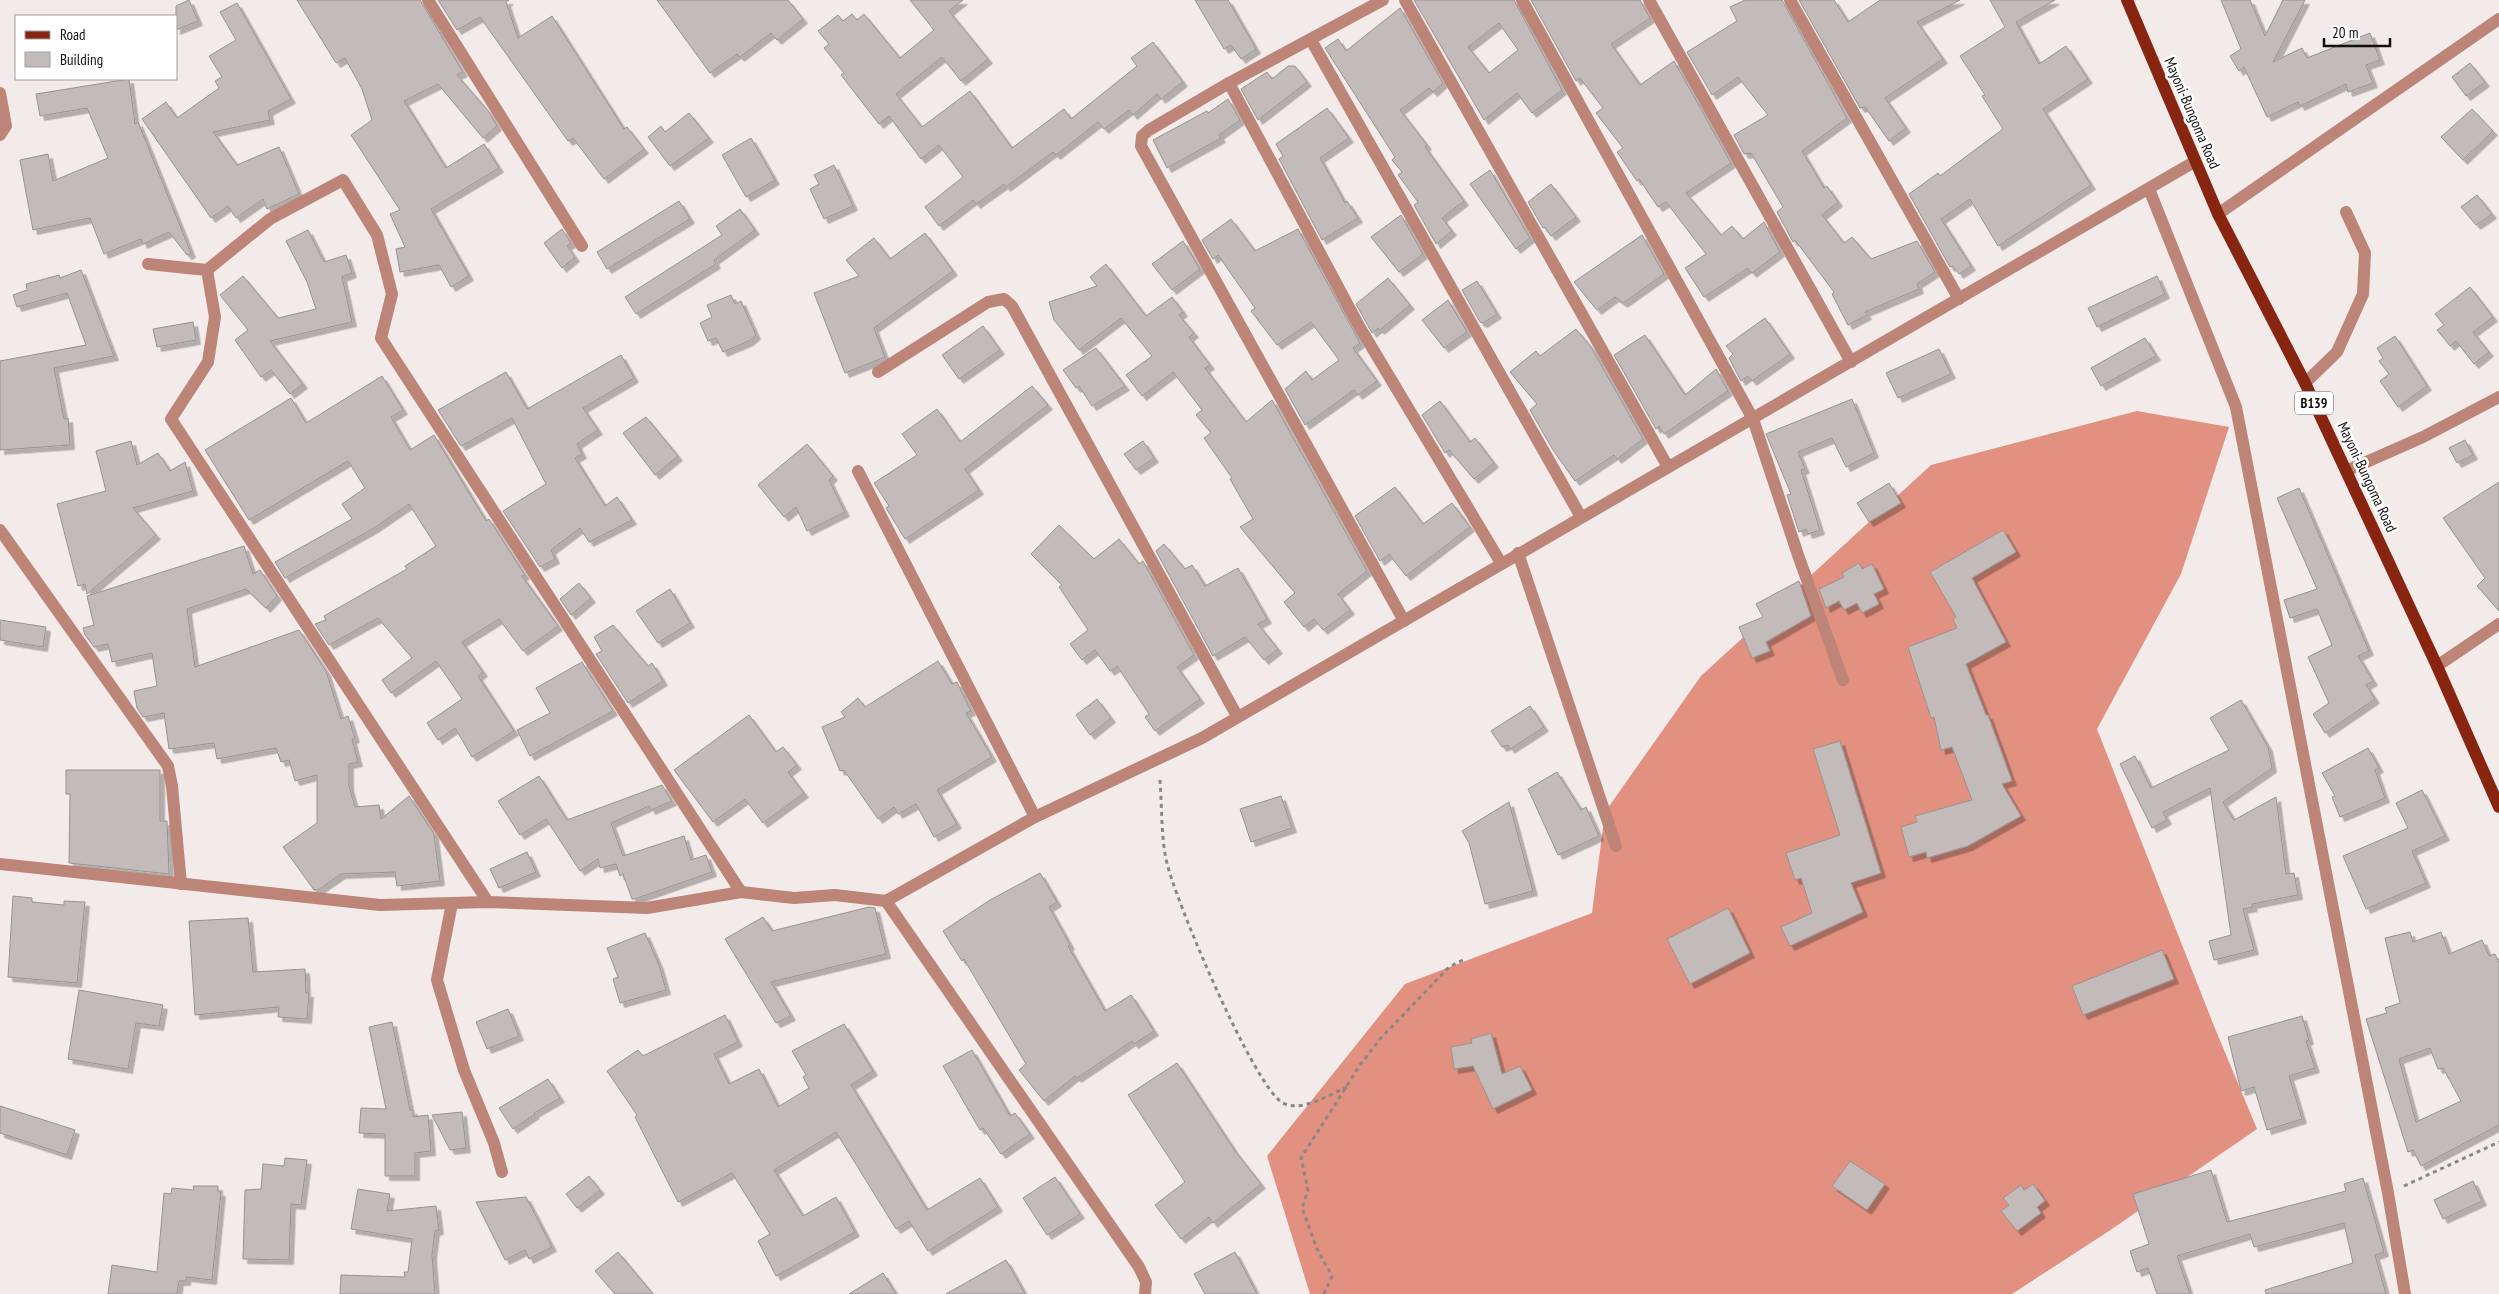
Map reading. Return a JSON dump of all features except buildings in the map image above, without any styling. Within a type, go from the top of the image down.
[{"type":"main road","name":"Mayoni-Bungoma Road","points":[[2127,0],[2194,162],[2218,214],[2305,383],[2437,666],[2499,807]]},
{"type":"street","points":[[428,0],[582,246]]},
{"type":"street","points":[[1383,0],[1229,83],[1149,130],[1142,136],[1141,146],[1404,621]]},
{"type":"street","points":[[1405,0],[1668,467]]},
{"type":"street","points":[[1522,0],[1753,419],[1843,680]]},
{"type":"street","points":[[1649,0],[1851,362]]},
{"type":"street","points":[[1790,0],[1959,299]]},
{"type":"street","points":[[2218,214],[2499,19]]},
{"type":"street","points":[[1311,40],[1581,517]]},
{"type":"street","points":[[1229,83],[1359,326],[1501,563]]},
{"type":"street","points":[[0,93],[6,126],[0,135]]},
{"type":"street","points":[[0,864],[380,905],[488,902],[647,908],[742,892],[794,898],[835,895],[886,901],[1035,817],[1202,738],[2194,162]]},
{"type":"street","points":[[148,264],[207,270],[270,219],[343,180],[377,235],[392,294],[381,338],[742,892]]},
{"type":"street","points":[[2149,189],[2236,407],[2388,1194],[2405,1294]]},
{"type":"street","points":[[2305,383],[2337,352],[2363,294],[2365,253],[2346,212]]},
{"type":"street","points":[[207,270],[216,317],[208,362],[171,419],[488,902]]},
{"type":"street","points":[[878,372],[988,302],[998,298],[1004,299],[1012,306],[1238,716]]},
{"type":"street","points":[[2346,471],[2423,437],[2499,397]]},
{"type":"street","points":[[858,471],[1035,817]]},
{"type":"street","points":[[0,530],[168,766],[172,786],[181,884]]},
{"type":"street","points":[[1518,554],[1616,846]]},
{"type":"street","points":[[2437,666],[2499,624]]},
{"type":"street","points":[[886,901],[1139,1266],[1146,1282],[1145,1294]]},
{"type":"street","points":[[452,903],[437,980],[464,1070],[494,1143],[502,1172]]},
{"type":"path","points":[[1160,780],[1166,859],[1189,929],[1222,1000],[1265,1082],[1282,1103],[1296,1107],[1347,1087]]},
{"type":"path","points":[[1324,1294],[1332,1276],[1317,1249],[1302,1208],[1308,1190],[1302,1158],[1380,1039],[1449,967],[1463,960]]},
{"type":"path","points":[[2388,1194],[2499,1142]]},
{"type":"shaded area","points":[[2137,411],[2229,427],[2181,574],[2097,729],[2214,1026],[2257,1129],[2109,1231],[2012,1294],[1310,1294],[1267,1156],[1405,984],[1592,913],[1605,812],[1701,676],[1931,465]]}]
